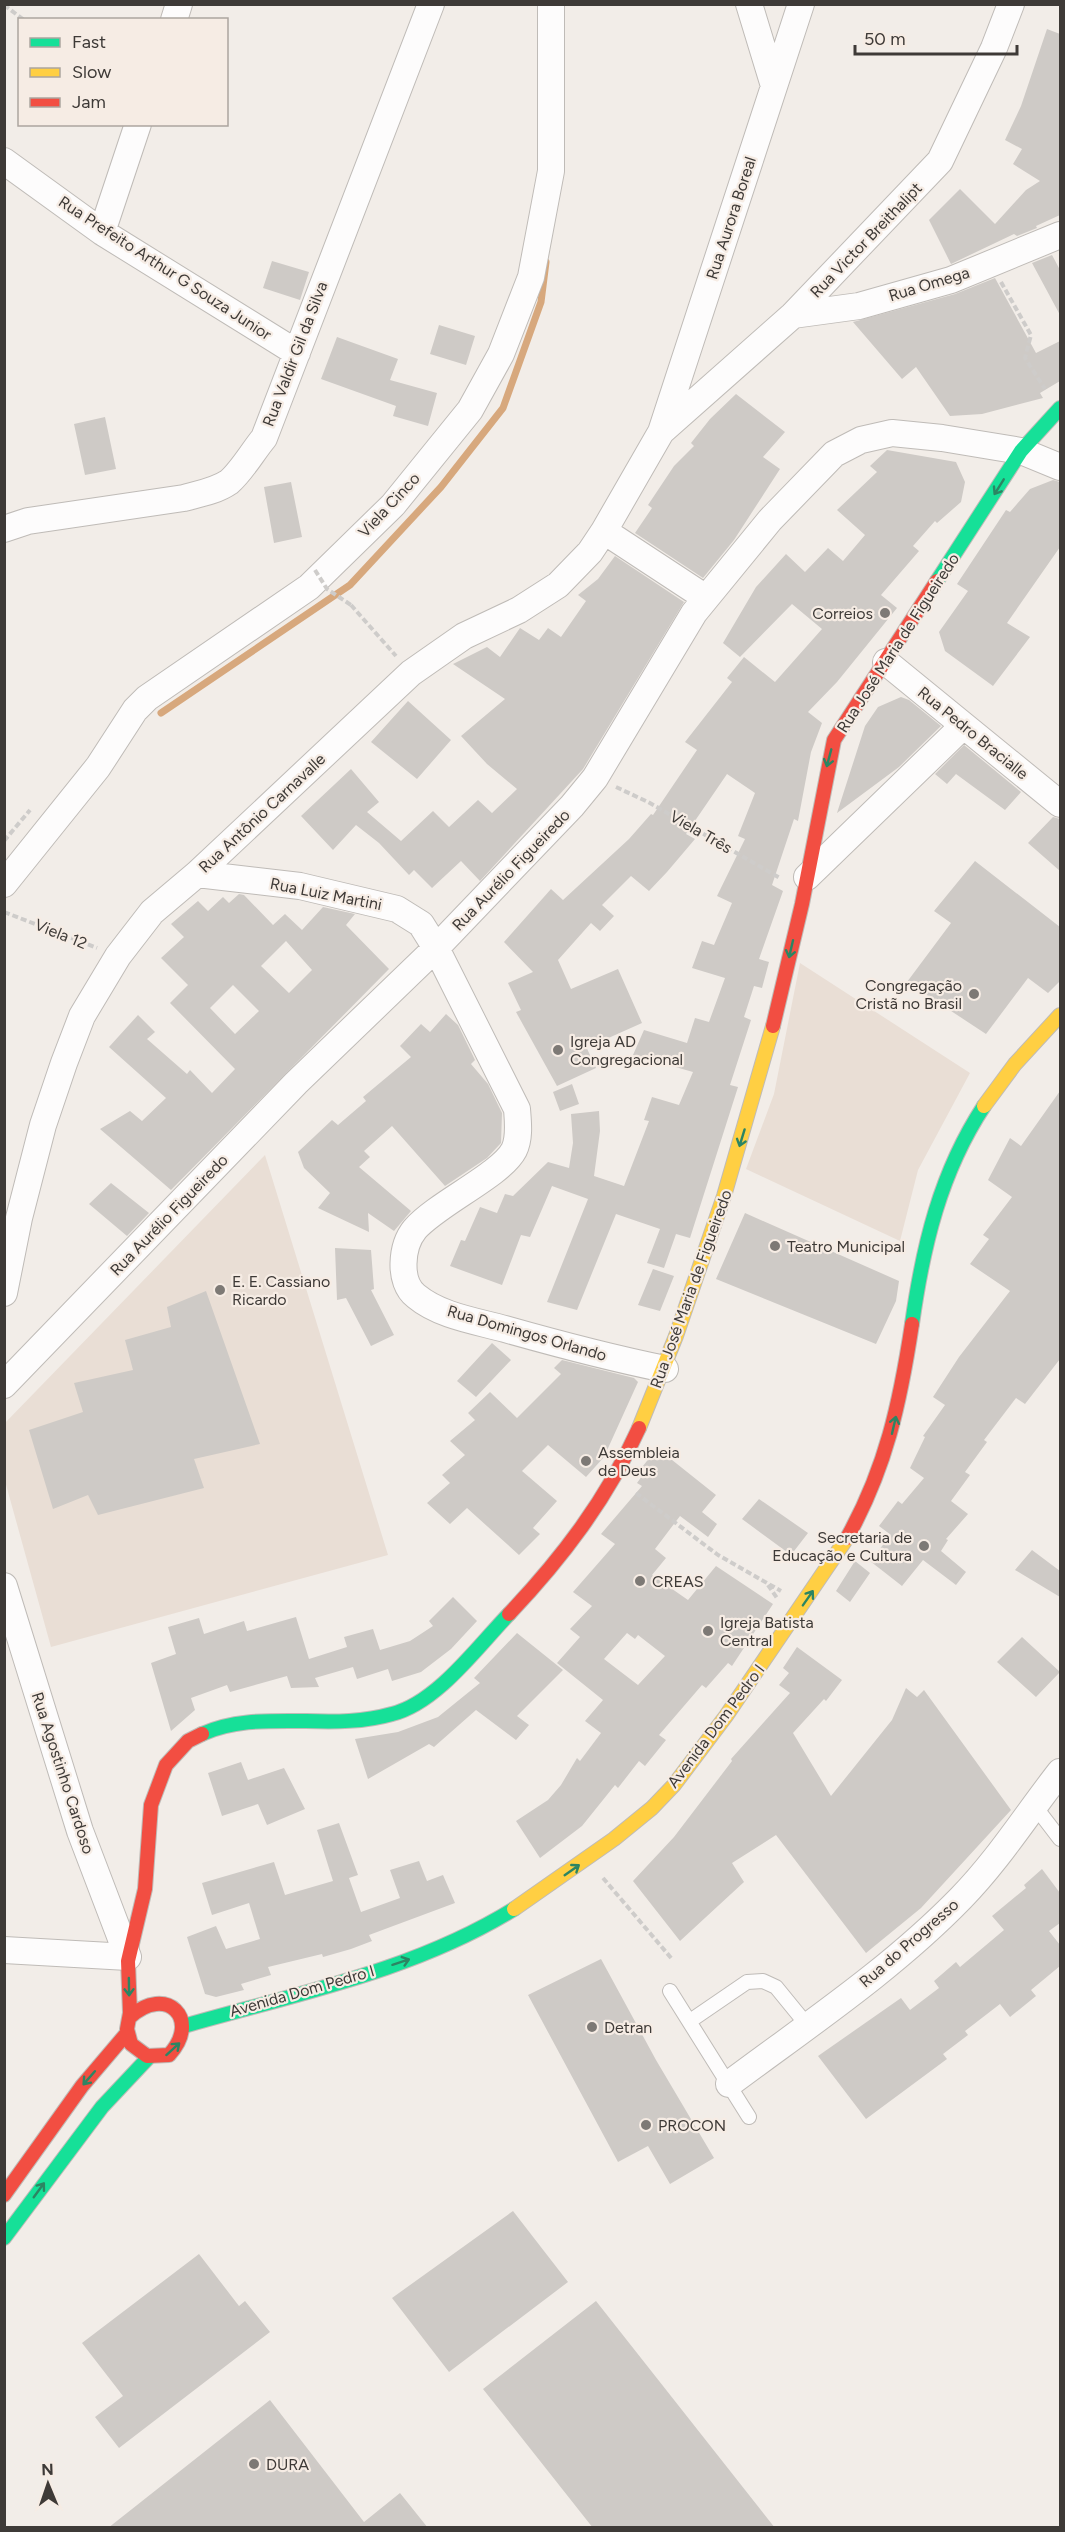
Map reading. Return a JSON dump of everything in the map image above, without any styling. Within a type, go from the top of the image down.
[{"type":"main road","name":"Rua José Maria de Figueiredo","points":[[130,2017],[139,1923],[146,1882],[151,1806],[160,1776],[174,1755],[194,1739],[215,1728],[247,1720],[362,1720],[395,1713],[423,1698],[466,1658],[553,1567],[613,1485],[665,1369],[728,1186],[758,1086],[805,884],[824,778],[834,740],[1021,451],[1060,409]]},
{"type":"main road","name":"Avenida Dom Pedro I","points":[[184,2026],[406,1961],[467,1935],[522,1905],[587,1859],[640,1820],[675,1784],[837,1557],[868,1503],[885,1460],[895,1420],[926,1238],[948,1173],[959,1146],[980,1109],[1032,1042],[1060,1015]]},
{"type":"main road","points":[[4,2195],[82,2086],[127,2033],[130,2017],[141,2005],[162,1998],[178,2012],[184,2026],[182,2040],[177,2049],[169,2055],[149,2057],[137,2051],[127,2033]]},
{"type":"main road","points":[[4,2238],[102,2107],[149,2057]]},
{"type":"street","name":"Rua Valdir Gil da Silva","points":[[4,529],[28,521],[95,509],[184,498],[229,482],[264,438],[431,4]]},
{"type":"street","name":"Viela Cinco","points":[[4,884],[98,767],[135,710],[147,698],[309,587],[393,505],[470,410],[501,354],[531,278],[550,171],[550,4]]},
{"type":"street","points":[[749,4],[774,86]]},
{"type":"street","name":"Rua Aurora Boreal","points":[[661,432],[801,4]]},
{"type":"street","name":"Rua Victor Breithalipt","points":[[661,432],[793,315],[940,161],[994,48],[1011,4]]},
{"type":"street","points":[[102,232],[137,126]]},
{"type":"street","name":"Rua Prefeito Arthur G Souza Junior","points":[[4,161],[102,232],[297,352]]},
{"type":"street","name":"Rua Omega","points":[[793,315],[859,306],[951,280],[1060,234]]},
{"type":"street","name":"Rua Antônio Carnavalle","points":[[4,1293],[46,1115],[82,1016],[118,956],[152,912],[197,874],[411,674],[464,636],[519,610],[558,585],[590,552],[661,432]]},
{"type":"street","name":"Rua Aurélio Figueiredo","points":[[4,1385],[296,1083],[436,948],[572,806],[595,778],[694,612],[770,520],[834,454],[861,440],[892,433],[942,438],[1021,451],[1060,467]]},
{"type":"street","points":[[603,531],[706,598]]},
{"type":"street","name":"Rua Pedro Bracialle","points":[[886,662],[1060,804]]},
{"type":"street","points":[[805,884],[963,726]]},
{"type":"street","name":"Rua Luiz Martini","points":[[197,874],[300,886],[397,909],[422,924],[436,948]]},
{"type":"street","name":"Rua Domingos Orlando","points":[[436,948],[517,1109],[518,1137],[514,1149],[504,1162],[435,1211],[413,1231],[405,1251],[404,1269],[407,1285],[416,1296],[451,1314],[616,1359],[665,1369]]},
{"type":"street","name":"Rua Agostinho Cardoso","points":[[4,1586],[80,1831],[136,1966]]},
{"type":"street","name":"Rua do Progresso","points":[[729,2084],[888,1965],[960,1899],[998,1857],[1060,1772]]},
{"type":"street","points":[[4,1950],[136,1966]]},
{"type":"lane","points":[[1034,1805],[1060,1839]]},
{"type":"lane","points":[[690,2021],[747,1982],[763,1981],[776,1987],[807,2025]]},
{"type":"lane","points":[[670,1991],[749,2117]]},
{"type":"path","points":[[4,5],[21,18]]},
{"type":"path","points":[[990,264],[1031,335],[1025,358],[1060,409]]},
{"type":"path","points":[[305,576],[323,562]]},
{"type":"path","points":[[315,570],[327,589],[351,605],[411,674]]},
{"type":"path","name":"Viela Três","points":[[595,778],[648,802],[805,884]]},
{"type":"path","points":[[4,841],[34,806]]},
{"type":"path","name":"Viela 12","points":[[4,912],[118,956]]},
{"type":"path","points":[[633,1491],[718,1555],[781,1591]]},
{"type":"path","points":[[766,1582],[777,1598]]},
{"type":"path","points":[[587,1859],[672,1959]]},
{"type":"shaded area","points":[[800,963],[970,1073],[918,1170],[900,1241],[746,1169],[774,1094]]},
{"type":"shaded area","name":"E. E. Cassiano Ricardo","points":[[265,1155],[388,1555],[51,1647],[5,1481],[4,1424]]},
{"type":"building","points":[[1047,29],[1060,34],[1060,215],[1036,226],[1037,228],[1017,236],[1014,234],[951,264],[929,220],[960,189],[995,224],[1026,190],[1040,181],[1013,164],[1022,149],[1005,140],[1021,106]]},
{"type":"building","points":[[1052,255],[1060,270],[1060,315],[1032,263]]},
{"type":"building","points":[[272,261],[309,272],[300,300],[263,288]]},
{"type":"building","points":[[995,278],[1036,353],[1060,341],[1060,381],[1040,393],[1043,398],[982,414],[950,416],[916,367],[902,379],[853,322],[955,294]]},
{"type":"building","points":[[439,325],[475,336],[466,365],[430,354]]},
{"type":"building","points":[[337,337],[398,359],[390,380],[437,393],[428,426],[393,416],[396,406],[321,379]]},
{"type":"building","points":[[736,394],[785,432],[763,457],[780,469],[734,540],[703,578],[635,533],[652,508],[648,505],[674,466],[694,446],[691,443],[710,419]]},
{"type":"building","points":[[105,417],[116,469],[85,475],[74,424]]},
{"type":"building","points":[[887,450],[956,462],[965,482],[961,502],[937,523],[935,521],[913,546],[919,551],[881,595],[897,608],[837,682],[808,712],[822,723],[811,752],[798,821],[794,819],[772,885],[783,891],[759,959],[769,962],[762,988],[754,986],[744,1017],[751,1020],[730,1085],[738,1087],[690,1238],[676,1234],[664,1268],[647,1263],[660,1229],[616,1214],[577,1310],[547,1302],[588,1199],[552,1186],[530,1237],[521,1235],[502,1285],[450,1266],[461,1240],[465,1241],[480,1207],[497,1213],[505,1194],[513,1196],[548,1162],[569,1168],[573,1143],[571,1114],[599,1111],[600,1131],[594,1176],[624,1186],[649,1121],[644,1120],[652,1097],[679,1105],[693,1072],[633,1055],[644,1030],[687,1043],[695,1018],[709,1022],[725,978],[692,968],[702,941],[714,945],[732,903],[717,896],[745,839],[738,836],[755,793],[727,774],[686,834],[695,839],[667,872],[649,891],[631,876],[602,905],[614,916],[600,931],[591,923],[558,960],[571,989],[618,969],[642,1023],[595,1044],[583,1040],[596,1068],[557,1086],[516,1012],[521,1010],[508,983],[533,972],[504,942],[551,889],[563,900],[629,839],[651,814],[653,815],[697,750],[685,742],[732,682],[727,678],[744,657],[775,682],[822,629],[792,604],[740,657],[723,643],[756,587],[786,554],[805,572],[828,548],[843,561],[865,535],[837,510],[877,472],[870,466]]},
{"type":"building","points":[[1053,480],[1060,482],[1060,547],[1007,623],[1030,637],[993,686],[945,651],[939,632],[968,591],[957,584],[1006,510],[1010,512],[1030,489]]},
{"type":"building","points":[[291,482],[302,537],[274,543],[264,487]]},
{"type":"building","points":[[615,556],[684,602],[583,769],[480,881],[461,861],[432,888],[414,870],[409,875],[379,843],[356,825],[333,850],[301,816],[351,769],[379,802],[367,812],[401,841],[433,811],[449,827],[478,800],[492,813],[517,789],[487,764],[461,736],[505,699],[453,664],[487,647],[500,657],[520,628],[539,640],[548,628],[561,637],[586,601],[578,595],[598,579]]},
{"type":"building","points":[[901,697],[909,700],[941,726],[899,767],[837,813],[865,726],[878,707]]},
{"type":"building","points":[[408,701],[451,740],[417,779],[371,742]]},
{"type":"building","points":[[964,745],[1021,792],[1005,810],[956,774],[947,784],[935,774]]},
{"type":"building","points":[[1053,817],[1060,819],[1060,871],[1028,843]]},
{"type":"building","points":[[975,861],[1060,927],[1060,981],[1048,993],[1028,978],[986,1034],[907,982],[951,923],[934,911]]},
{"type":"building","points":[[239,894],[244,895],[273,925],[285,914],[302,930],[323,907],[355,914],[346,925],[389,969],[171,1190],[100,1129],[130,1111],[142,1121],[166,1098],[109,1047],[138,1015],[155,1032],[147,1039],[187,1074],[190,1070],[212,1093],[235,1069],[170,1003],[188,985],[161,958],[184,937],[171,924],[198,901],[208,911],[223,897],[229,903]],"holes":[[[286,941],[312,970],[289,993],[261,966]],[[233,985],[259,1011],[235,1034],[210,1008]]]},
{"type":"building","points":[[446,1014],[458,1025],[475,1060],[471,1064],[488,1084],[502,1113],[501,1143],[487,1158],[445,1186],[392,1126],[364,1151],[370,1157],[359,1167],[411,1211],[394,1231],[368,1213],[369,1232],[318,1208],[330,1193],[304,1168],[298,1152],[332,1120],[338,1125],[366,1101],[363,1097],[411,1057],[400,1046],[421,1024],[430,1032]]},
{"type":"building","points":[[572,1084],[579,1104],[560,1111],[553,1092]]},
{"type":"building","points":[[1060,1091],[1060,1359],[1025,1404],[1016,1398],[984,1440],[987,1442],[965,1472],[970,1475],[951,1501],[968,1514],[946,1539],[948,1540],[941,1551],[966,1572],[956,1585],[923,1560],[902,1586],[870,1561],[891,1535],[879,1526],[898,1501],[902,1504],[924,1478],[910,1468],[925,1437],[923,1436],[945,1405],[933,1397],[959,1357],[1010,1291],[970,1264],[989,1239],[983,1235],[1012,1197],[988,1180],[1010,1138],[1021,1146]]},
{"type":"building","points":[[111,1183],[149,1213],[127,1236],[89,1204]]},
{"type":"building","name":"Teatro Municipal","points":[[745,1213],[899,1281],[896,1301],[876,1344],[716,1279]]},
{"type":"building","points":[[335,1248],[371,1250],[374,1289],[371,1290],[394,1335],[371,1346],[346,1298],[337,1300]]},
{"type":"building","points":[[653,1269],[674,1276],[660,1311],[638,1305]]},
{"type":"building","points":[[206,1291],[260,1444],[194,1459],[204,1488],[98,1515],[88,1495],[53,1509],[29,1430],[83,1412],[74,1383],[133,1370],[125,1340],[171,1327],[167,1307]]},
{"type":"building","points":[[492,1343],[511,1360],[476,1397],[457,1381]]},
{"type":"building","points":[[562,1360],[634,1378],[638,1382],[604,1457],[586,1477],[548,1445],[522,1471],[557,1501],[533,1528],[540,1534],[519,1555],[467,1508],[450,1524],[427,1503],[450,1483],[442,1475],[465,1455],[450,1441],[475,1420],[468,1413],[490,1392],[517,1418],[561,1374],[554,1368]]},
{"type":"building","points":[[657,1448],[716,1495],[702,1512],[717,1524],[708,1537],[680,1516],[655,1549],[666,1558],[652,1575],[688,1600],[716,1566],[773,1604],[732,1666],[728,1663],[706,1688],[702,1685],[659,1735],[666,1740],[645,1766],[639,1761],[618,1788],[615,1785],[582,1826],[540,1858],[516,1821],[548,1800],[561,1785],[577,1758],[580,1761],[601,1733],[585,1721],[603,1700],[557,1663],[580,1637],[570,1629],[592,1606],[573,1592],[615,1544],[601,1534],[642,1486],[637,1483],[647,1469],[643,1466]],"holes":[[[627,1633],[635,1639],[638,1635],[665,1656],[638,1685],[604,1659]]]},
{"type":"building","points":[[759,1499],[808,1533],[791,1555],[742,1519]]},
{"type":"building","points":[[1032,1550],[1060,1571],[1060,1597],[1015,1570]]},
{"type":"building","points":[[855,1561],[870,1573],[850,1602],[836,1591]]},
{"type":"building","points":[[453,1597],[477,1621],[451,1649],[421,1672],[392,1681],[388,1669],[357,1679],[353,1667],[315,1678],[319,1687],[291,1688],[287,1676],[230,1692],[227,1685],[191,1698],[195,1710],[171,1731],[151,1663],[176,1654],[168,1627],[199,1618],[204,1634],[244,1621],[247,1631],[296,1617],[309,1659],[347,1647],[344,1637],[373,1629],[380,1650],[410,1641],[433,1626],[429,1621]]},
{"type":"building","points":[[517,1633],[563,1670],[517,1716],[529,1725],[516,1740],[476,1710],[434,1747],[429,1744],[368,1779],[355,1739],[398,1732],[438,1717],[480,1683],[474,1678]]},
{"type":"building","points":[[1022,1637],[1060,1672],[1036,1697],[997,1662]]},
{"type":"building","points":[[797,1647],[842,1680],[826,1701],[824,1699],[793,1733],[831,1796],[892,1720],[906,1688],[917,1697],[924,1690],[1011,1810],[921,1908],[866,1953],[776,1835],[732,1863],[744,1882],[680,1941],[633,1881],[674,1837],[732,1761],[731,1759],[790,1693],[779,1685],[789,1673],[783,1668]]},
{"type":"building","points":[[241,1762],[248,1780],[284,1768],[305,1809],[267,1825],[258,1804],[222,1816],[208,1773]]},
{"type":"building","points":[[339,1823],[358,1875],[349,1878],[361,1912],[400,1898],[390,1870],[419,1861],[427,1881],[443,1875],[455,1903],[369,1935],[372,1941],[351,1949],[323,1957],[322,1954],[268,1967],[271,1975],[241,1984],[244,1990],[216,1997],[205,1994],[187,1937],[216,1926],[226,1949],[260,1939],[249,1903],[212,1915],[202,1883],[274,1862],[285,1895],[333,1881],[317,1830]]},
{"type":"building","points":[[1042,1869],[1060,1893],[1060,1923],[1049,1931],[1060,1945],[1060,1966],[1031,1990],[1036,1996],[1010,2017],[1000,2004],[965,2031],[968,2035],[943,2054],[947,2059],[866,2119],[818,2056],[901,1998],[910,2010],[939,1988],[934,1981],[956,1962],[960,1967],[1004,1930],[992,1916],[1026,1888],[1024,1885]]},
{"type":"building","points":[[601,1959],[656,2060],[714,2158],[670,2184],[648,2146],[618,2162],[528,1995]]},
{"type":"building","points":[[513,2211],[568,2282],[449,2372],[392,2298]]},
{"type":"building","points":[[199,2254],[239,2306],[245,2301],[270,2332],[119,2448],[95,2417],[123,2396],[82,2343]]},
{"type":"building","points":[[596,2301],[775,2528],[593,2528],[483,2389]]},
{"type":"building","name":"DURA","points":[[270,2400],[364,2522],[400,2493],[428,2528],[108,2528]]},
{"type":"waterway","points":[[161,713],[350,585],[441,487],[503,408],[541,302],[546,262]]},
{"type":"traffic: fast","points":[[937,581],[1021,451],[1060,408]]},
{"type":"traffic: fast","points":[[912,1324],[922,1266],[936,1211],[956,1157],[984,1106]]},
{"type":"traffic: fast","points":[[202,1734],[240,1723],[360,1720],[381,1717],[409,1708],[441,1686],[456,1672],[509,1614]]},
{"type":"traffic: fast","points":[[184,2026],[395,1965],[476,1931],[514,1909]]},
{"type":"traffic: fast","points":[[4,2238],[102,2107],[149,2057]]},
{"type":"traffic: slow","points":[[984,1106],[1015,1064],[1060,1015]]},
{"type":"traffic: slow","points":[[639,1428],[676,1336],[724,1196],[773,1026]]},
{"type":"traffic: slow","points":[[514,1909],[614,1839],[652,1808],[674,1785],[726,1716],[847,1538]]},
{"type":"traffic: jam","points":[[773,1026],[802,904],[834,740],[937,581]]},
{"type":"traffic: jam","points":[[847,1538],[872,1486],[890,1434],[912,1324]]},
{"type":"traffic: jam","points":[[509,1614],[582,1527],[613,1479],[639,1428]]},
{"type":"traffic: jam","points":[[130,2017],[143,2008],[156,2004],[167,2005],[175,2010],[181,2018],[182,2029],[178,2042],[169,2055],[147,2056],[131,2044],[127,2029],[130,2013],[128,1961],[145,1889],[151,1805],[166,1765],[188,1741],[202,1734]]},
{"type":"traffic: jam","points":[[4,2195],[82,2086],[127,2033]]},
{"type":"place","name":"Correios","points":[[885,613]]},
{"type":"place","name":"Congregação Cristã no Brasil","points":[[974,994]]},
{"type":"place","name":"Igreja AD Congregacional","points":[[558,1050]]},
{"type":"place","name":"Teatro Municipal","points":[[775,1246]]},
{"type":"place","name":"E. E. Cassiano Ricardo","points":[[220,1290]]},
{"type":"place","name":"Assembleia de Deus","points":[[586,1461]]},
{"type":"place","name":"Secretaria de Educação e Cultura","points":[[924,1546]]},
{"type":"place","name":"CREAS","points":[[640,1581]]},
{"type":"place","name":"Igreja Batista Central","points":[[708,1631]]},
{"type":"place","name":"Detran","points":[[592,2027]]},
{"type":"place","name":"PROCON","points":[[646,2125]]},
{"type":"place","name":"DURA","points":[[254,2464]]}]
